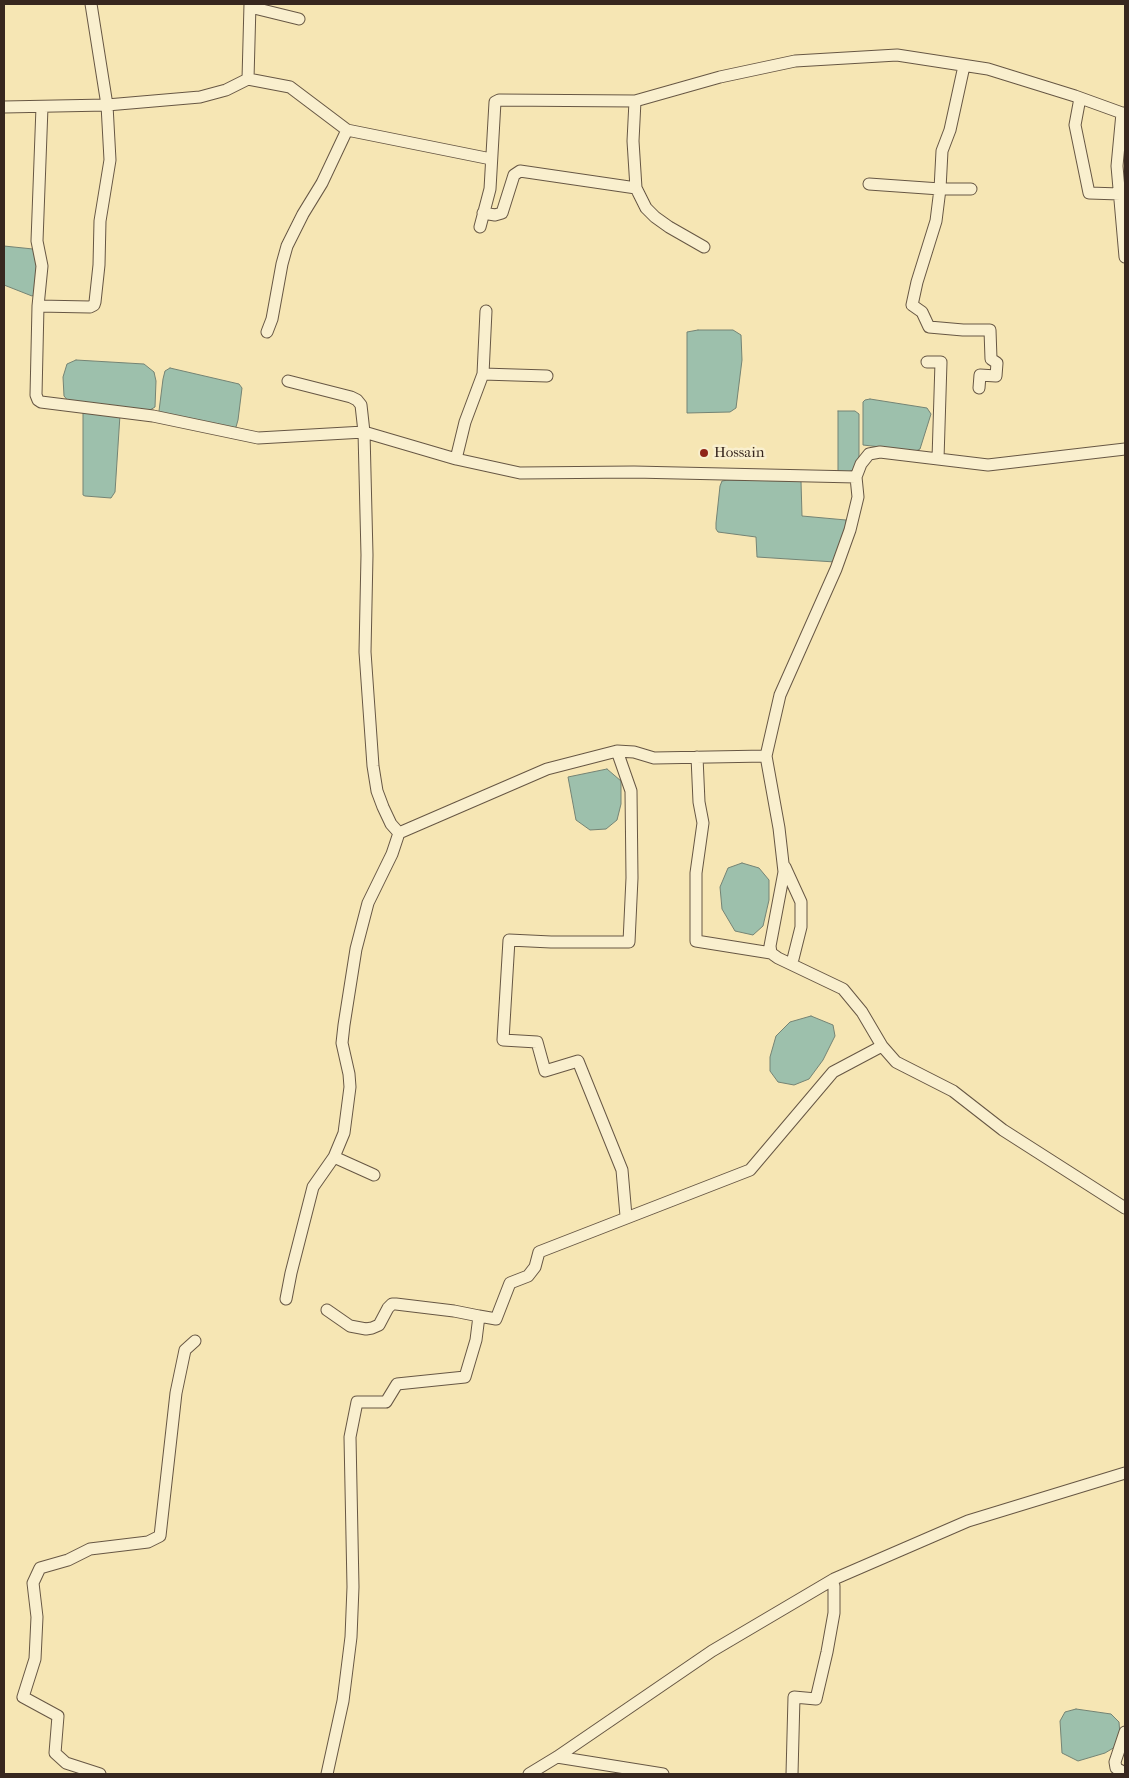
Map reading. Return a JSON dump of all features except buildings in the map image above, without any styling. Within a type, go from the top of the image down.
[{"type":"street","points":[[38,306],[90,307],[94,305],[100,265],[100,221],[110,160],[107,105],[91,4]]},
{"type":"street","points":[[248,79],[250,5],[299,19]]},
{"type":"street","points":[[480,227],[490,189],[495,102],[497,100],[635,101],[720,77],[795,61],[897,55],[988,70],[1124,113],[1117,166],[1125,257]]},
{"type":"street","points":[[964,66],[950,130],[942,151],[936,221],[917,282],[912,305],[922,312],[930,327],[990,330],[990,359],[997,363],[996,376],[980,375],[979,388]]},
{"type":"street","points":[[4,107],[107,105],[200,97],[226,90],[248,79],[290,87],[347,130],[491,160]]},
{"type":"street","points":[[1080,98],[1075,125],[1088,193],[1120,194]]},
{"type":"street","points":[[635,101],[633,141],[636,188],[646,208],[668,228],[704,246]]},
{"type":"street","points":[[42,107],[36,241],[42,266],[38,306],[36,395],[38,400],[42,402],[154,416],[258,438],[364,432],[456,459],[520,474],[634,472],[856,477]]},
{"type":"street","points":[[267,332],[272,319],[287,246],[303,214],[322,183],[347,130]]},
{"type":"street","points":[[483,214],[496,215],[502,213],[514,175],[520,172],[636,188]]},
{"type":"street","points":[[869,184],[940,189],[971,189]]},
{"type":"street","points":[[456,459],[465,422],[483,374],[486,311]]},
{"type":"street","points":[[927,362],[941,362],[938,459]]},
{"type":"street","points":[[483,374],[547,376]]},
{"type":"street","points":[[288,381],[357,400],[361,405],[364,432],[367,555],[365,652],[373,766],[377,791],[383,807],[391,824],[399,833]]},
{"type":"street","points":[[771,953],[770,946],[784,872],[779,828],[766,756],[780,695],[836,569],[850,530],[858,497],[856,477],[869,454],[880,452],[988,465],[1125,449]]},
{"type":"street","points":[[617,751],[631,791],[632,878],[629,942],[509,940],[503,1040],[538,1042],[545,1072],[578,1061],[622,1170],[626,1216]]},
{"type":"street","points":[[286,1299],[313,1187],[334,1157],[344,1133],[350,1087],[342,1043],[356,950],[368,903],[383,875],[399,833],[547,770],[617,751],[634,752],[654,758],[766,756]]},
{"type":"street","points":[[697,757],[699,802],[703,823],[696,873],[696,941],[771,953],[842,989],[862,1012],[882,1046],[896,1062],[953,1091],[1004,1130],[1125,1208]]},
{"type":"street","points":[[783,863],[801,902],[801,928],[793,958]]},
{"type":"street","points":[[327,1310],[350,1326],[366,1329],[379,1325],[392,1304],[454,1311],[496,1319],[510,1283],[528,1276],[535,1267],[539,1252],[750,1170],[833,1072],[882,1046]]},
{"type":"street","points":[[334,1157],[374,1175]]},
{"type":"street","points":[[327,1774],[343,1701],[352,1637],[350,1437],[357,1402],[386,1402],[396,1384],[464,1377],[476,1340],[479,1316]]},
{"type":"street","points":[[100,1774],[66,1763],[55,1753],[58,1716],[23,1697],[35,1659],[37,1617],[33,1583],[40,1568],[68,1560],[90,1549],[148,1542],[160,1536],[176,1393],[185,1350],[195,1341]]},
{"type":"street","points":[[528,1774],[557,1757],[712,1651],[834,1580],[968,1520],[1125,1473]]},
{"type":"street","points":[[792,1774],[794,1697],[816,1699],[834,1612],[834,1586]]},
{"type":"street","points":[[1125,1732],[1115,1762],[1116,1768],[1125,1773]]},
{"type":"street","points":[[557,1757],[663,1774]]},
{"type":"shaded area","points":[[4,246],[33,249],[40,257],[36,294],[32,296],[4,285]]},
{"type":"shaded area","points":[[698,330],[733,330],[741,335],[742,360],[736,408],[730,412],[687,413],[687,332]]},
{"type":"shaded area","points":[[76,360],[144,364],[154,372],[156,381],[155,407],[150,410],[70,403],[64,396],[63,377],[67,364]]},
{"type":"shaded area","points":[[170,368],[239,384],[242,388],[236,427],[233,429],[162,414],[159,411],[163,379],[165,371]]},
{"type":"shaded area","points":[[870,399],[927,408],[931,414],[920,449],[916,451],[863,445],[863,402]]},
{"type":"shaded area","points":[[83,411],[120,415],[115,492],[111,498],[83,495]]},
{"type":"shaded area","points":[[838,411],[855,411],[859,414],[859,460],[853,470],[848,472],[838,472]]},
{"type":"shaded area","points":[[722,481],[801,481],[802,516],[846,520],[846,527],[835,562],[757,557],[756,537],[718,532],[716,523],[720,486]]},
{"type":"shaded area","points":[[607,769],[621,781],[621,804],[617,820],[606,829],[590,830],[576,820],[568,777]]},
{"type":"shaded area","points":[[742,863],[759,868],[769,880],[769,900],[763,926],[753,935],[735,931],[722,909],[720,887],[728,868]]},
{"type":"shaded area","points":[[811,1016],[833,1025],[835,1036],[823,1060],[809,1079],[794,1085],[778,1082],[770,1071],[770,1057],[776,1036],[790,1022]]},
{"type":"shaded area","points":[[1076,1709],[1111,1714],[1119,1722],[1120,1735],[1115,1747],[1105,1753],[1078,1761],[1062,1753],[1060,1721],[1065,1712]]},
{"type":"place","name":"Hossain","points":[[704,453]]}]
